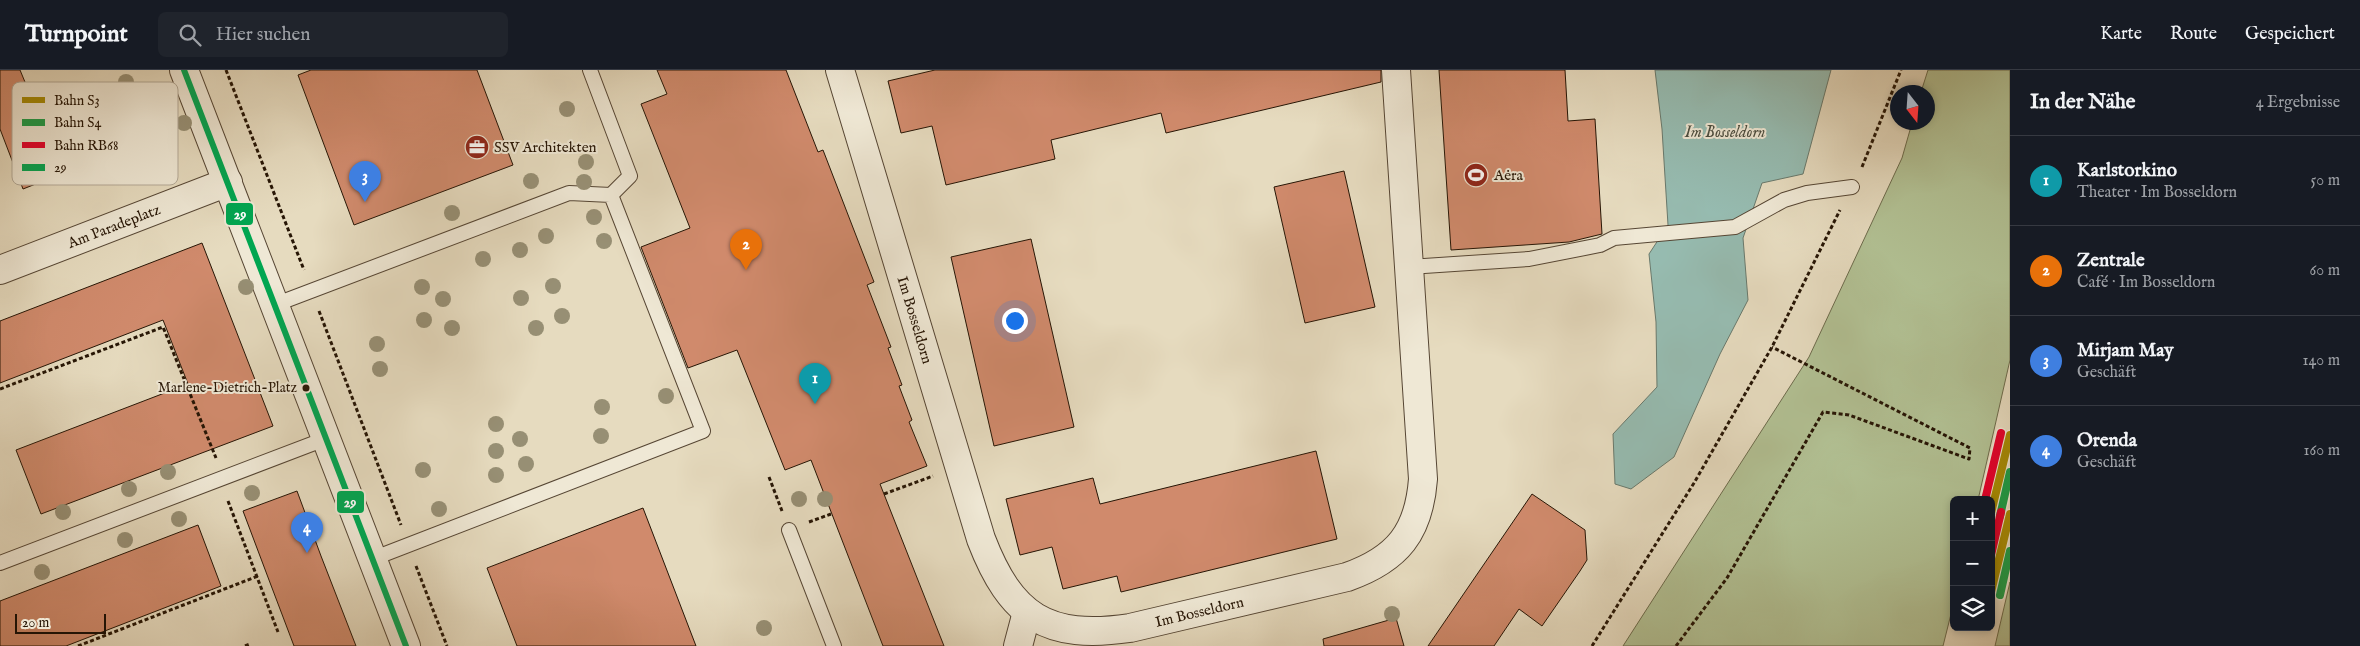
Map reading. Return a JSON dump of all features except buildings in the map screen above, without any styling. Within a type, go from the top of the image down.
[{"type":"street","points":[[184,70],[406,646]]},
{"type":"street","name":"Im Bosseldorn","points":[[840,70],[959,467],[992,567],[1002,585],[1027,612],[1060,628],[1102,632],[1130,628],[1347,577],[1367,570],[1386,559],[1401,546],[1414,525],[1422,500],[1423,479],[1396,70]]},
{"type":"street","name":"Am Paradeplatz","points":[[0,270],[228,182]]},
{"type":"street","points":[[1018,646],[1027,612]]},
{"type":"lane","points":[[274,305],[569,193],[611,195],[630,176],[590,70]]},
{"type":"lane","points":[[1409,267],[1529,259],[1600,246],[1614,238],[1735,227],[1784,200],[1807,193],[1852,187]]},
{"type":"lane","points":[[372,558],[703,431],[611,195]]},
{"type":"lane","points":[[0,563],[325,439]]},
{"type":"lane","points":[[789,530],[834,646]]},
{"type":"path","points":[[226,70],[447,646]]},
{"type":"path","points":[[1592,646],[1694,482],[1772,347],[1852,187],[1871,146],[1901,70]]},
{"type":"path","points":[[0,389],[163,327],[222,478],[278,632]]},
{"type":"path","points":[[1676,646],[1726,578],[1823,412],[1849,415],[1969,460],[1970,448],[1772,347]]},
{"type":"path","points":[[884,494],[959,467]]},
{"type":"path","points":[[78,646],[258,576]]},
{"type":"path","points":[[245,646],[250,644]]},
{"type":"green space","points":[[1928,70],[2010,70],[2010,360],[1979,496],[1950,496],[1950,618],[1943,646],[1623,646],[1809,357],[1902,158],[1910,130],[1935,130],[1935,85],[1923,85]]},
{"type":"green space","points":[[2010,582],[2010,646],[1995,646]]},
{"type":"water","name":"Im Bosseldorn","points":[[1655,70],[1831,70],[1803,174],[1762,183],[1743,238],[1748,300],[1720,354],[1674,457],[1631,489],[1615,484],[1613,434],[1657,387],[1656,322],[1649,254],[1668,225],[1662,129]]},
{"type":"rail line","name":"RB68","points":[[1986,496],[2001,433]]},
{"type":"rail line","name":"S3","points":[[1995,497],[2010,435]]},
{"type":"rail line","name":"S4","points":[[2000,516],[2010,472]]},
{"type":"rail line","name":"RB68","points":[[1994,541],[2001,512]]},
{"type":"rail line","name":"S3","points":[[1992,586],[2010,514]]},
{"type":"rail line","name":"S4","points":[[2000,595],[2010,551]]},
{"type":"transit line","name":"29","points":[[184,70],[406,646]]},
{"type":"place","name":"SSV Architekten","points":[[477,147]]},
{"type":"place","name":"Aėra","points":[[1476,175]]},
{"type":"place","name":"Mirjam May","points":[[365,202]]},
{"type":"place","name":"Zentrale","points":[[746,270]]},
{"type":"place","name":"Marlene-Dietrich-Platz","points":[[306,388]]},
{"type":"place","name":"Karlstorkino","points":[[815,404]]},
{"type":"place","name":"Orenda","points":[[307,553]]}]
